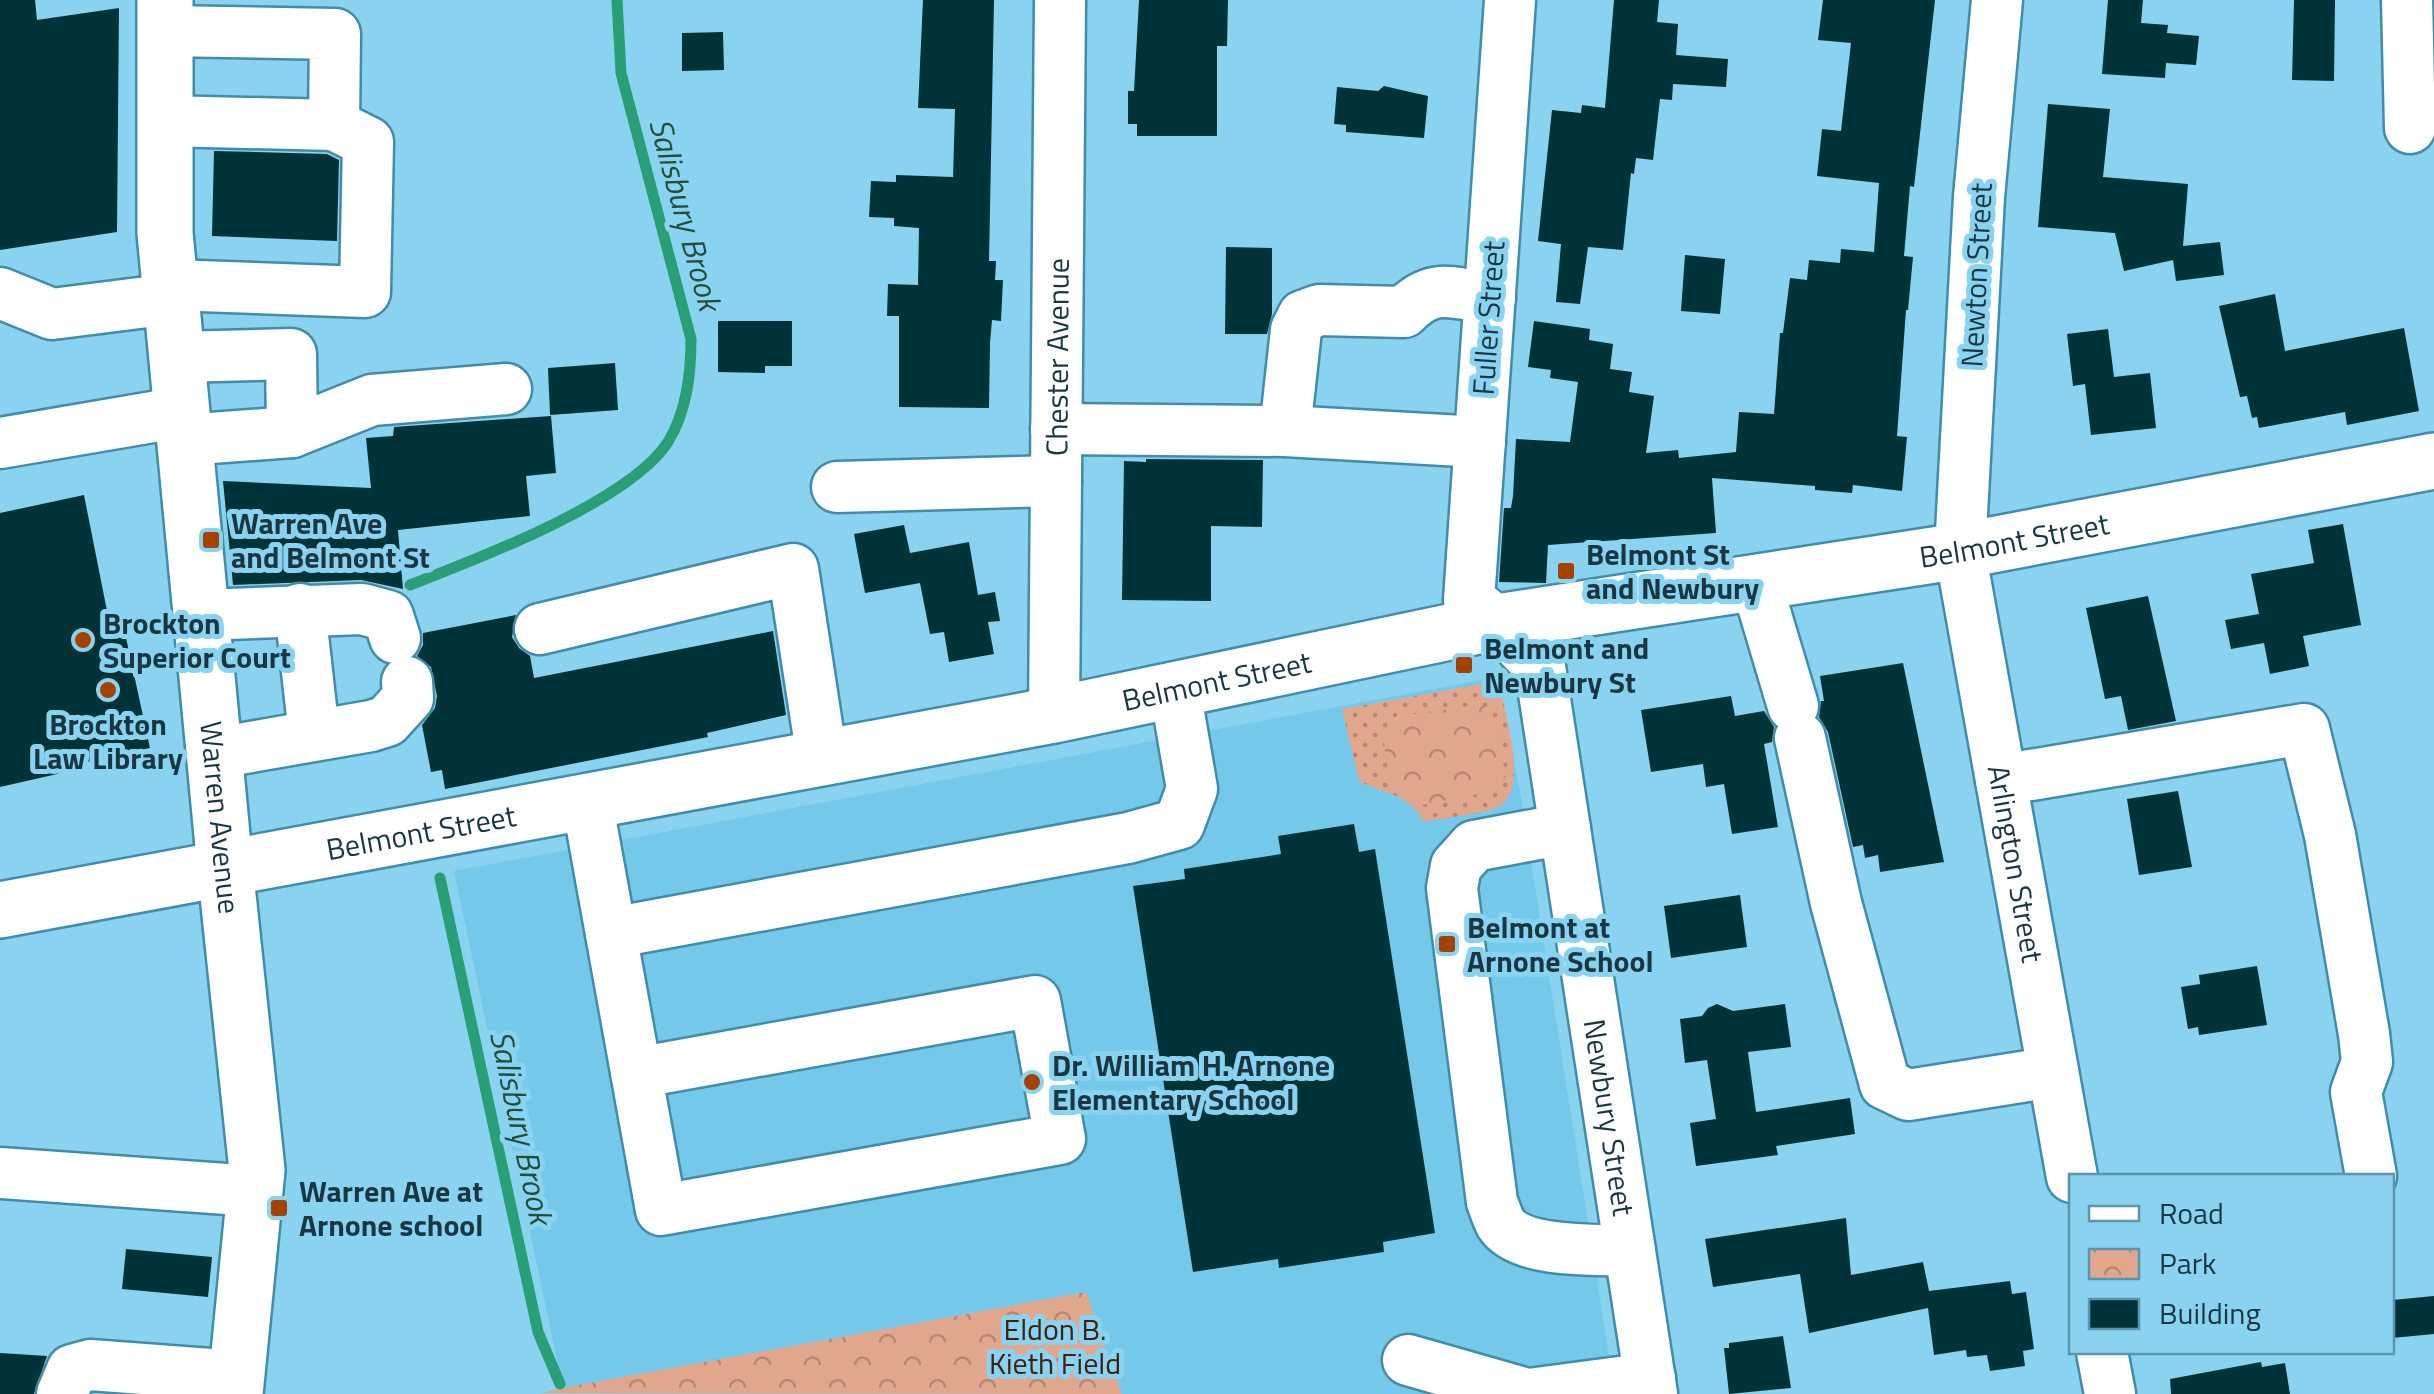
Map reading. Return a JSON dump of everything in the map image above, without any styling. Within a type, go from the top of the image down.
[{"type":"main road","name":"Warren Avenue","points":[[165,16],[165,233],[258,1170],[236,1385]]},
{"type":"main road","name":"Belmont Street","points":[[0,910],[1054,716],[1497,622],[1960,550],[2434,461]]},
{"type":"street","name":"Chester Avenue","points":[[1054,716],[1060,0]]},
{"type":"street","name":"Fuller Street","points":[[1497,622],[1468,600],[1510,0]]},
{"type":"street","name":"Newton Street","points":[[1960,550],[1980,197],[1997,0]]},
{"type":"street","points":[[2407,0],[2410,128]]},
{"type":"street","points":[[165,16],[335,34],[334,125]]},
{"type":"street","points":[[0,293],[52,314],[170,292],[365,292],[368,142],[334,125],[165,122]]},
{"type":"street","points":[[1285,431],[1296,330],[1303,316],[1319,310],[1404,312],[1419,297],[1434,290],[1490,298]]},
{"type":"street","points":[[177,357],[291,354],[292,432]]},
{"type":"street","points":[[0,443],[183,426],[292,432],[372,400],[506,389]]},
{"type":"street","points":[[1056,429],[1285,431],[1480,442]]},
{"type":"street","points":[[836,487],[1056,481]]},
{"type":"street","name":"Arlington Street","points":[[1960,550],[2071,1174]]},
{"type":"street","points":[[540,629],[793,569],[822,758]]},
{"type":"street","points":[[1756,582],[1797,722],[1836,902],[1885,1084],[1908,1095],[2053,1072]]},
{"type":"street","points":[[202,615],[362,609],[388,616],[408,698],[387,722],[216,752]]},
{"type":"street","points":[[300,610],[314,734]]},
{"type":"street","name":"Newbury Street","points":[[1497,622],[1540,667],[1651,1386]]},
{"type":"street","points":[[611,933],[1128,838],[1179,824],[1192,789],[1175,690]]},
{"type":"street","points":[[2001,780],[2304,729],[2330,834],[2364,1034],[2367,1062],[2356,1092],[2371,1174]]},
{"type":"street","points":[[587,801],[611,933],[636,1072],[661,1210],[1060,1139],[1035,1001],[636,1072]]},
{"type":"street","points":[[1566,829],[1474,846],[1456,866],[1452,888],[1492,1202],[1502,1226],[1520,1239],[1546,1246],[1630,1250]]},
{"type":"street","points":[[0,1173],[256,1191]]},
{"type":"street","points":[[2102,1354],[2110,1394]]},
{"type":"street","points":[[1408,1360],[1528,1394],[1651,1386]]},
{"type":"street","points":[[62,1394],[72,1370],[90,1365],[236,1385]]},
{"type":"shaded area","name":"Dr. William H. Arnone Elementary School","points":[[1498,677],[1521,797],[1615,1394],[1122,1394],[1086,1292],[563,1388],[454,871]]},
{"type":"green space","points":[[1492,682],[1501,691],[1513,751],[1513,783],[1501,805],[1424,822],[1404,800],[1359,781],[1342,709]]},
{"type":"green space","points":[[1487,706],[1493,716],[1506,776],[1495,791],[1415,806],[1396,794],[1384,743],[1388,724],[1394,717]]},
{"type":"green space","name":"Eldon B. Kieth Field","points":[[1086,1292],[1122,1394],[541,1393],[563,1388]]},
{"type":"building","points":[[0,0],[35,0],[37,20],[119,8],[117,232],[0,250]]},
{"type":"building","points":[[923,0],[994,0],[989,261],[996,261],[995,280],[1003,280],[1001,321],[992,320],[989,408],[899,407],[899,316],[887,316],[888,284],[918,285],[919,228],[894,226],[894,218],[869,217],[871,181],[896,182],[896,175],[953,177],[955,109],[918,108]]},
{"type":"building","points":[[1139,0],[1228,0],[1227,46],[1217,46],[1217,136],[1137,136],[1137,124],[1128,124],[1128,91],[1134,91]]},
{"type":"building","points":[[1614,0],[1659,0],[1657,22],[1678,24],[1676,55],[1728,59],[1726,87],[1673,84],[1672,100],[1660,99],[1653,160],[1636,158],[1634,174],[1631,173],[1623,250],[1588,247],[1580,304],[1556,302],[1561,244],[1538,241],[1552,110],[1581,113],[1582,105],[1605,108]]},
{"type":"building","points":[[1823,0],[1935,0],[1904,256],[1913,257],[1897,436],[1907,437],[1902,491],[1853,485],[1852,493],[1815,490],[1815,486],[1712,478],[1716,533],[1548,545],[1546,583],[1499,582],[1504,508],[1511,508],[1516,439],[1570,442],[1578,382],[1550,378],[1551,370],[1528,367],[1534,321],[1590,329],[1589,340],[1613,344],[1610,369],[1632,372],[1629,392],[1654,396],[1646,453],[1678,450],[1679,458],[1736,452],[1739,412],[1774,414],[1780,333],[1790,278],[1807,280],[1809,260],[1840,263],[1841,249],[1874,252],[1879,183],[1817,176],[1822,129],[1841,131],[1851,43],[1818,40]]},
{"type":"building","points":[[2108,0],[2143,0],[2141,23],[2168,25],[2167,33],[2199,36],[2196,65],[2166,63],[2165,78],[2102,74]]},
{"type":"building","points":[[2294,0],[2335,0],[2334,81],[2292,80]]},
{"type":"building","points":[[723,32],[724,70],[682,71],[682,33]]},
{"type":"building","points":[[1384,86],[1428,96],[1424,138],[1346,132],[1346,125],[1334,124],[1337,87],[1378,91]]},
{"type":"building","points":[[2048,104],[2110,109],[2103,177],[2188,184],[2183,246],[2220,242],[2224,275],[2176,281],[2173,260],[2124,271],[2115,233],[2038,227]]},
{"type":"building","points":[[214,151],[327,154],[339,160],[337,241],[212,236]]},
{"type":"building","points":[[1226,247],[1272,248],[1272,314],[1267,334],[1225,334]]},
{"type":"building","points":[[1685,255],[1725,259],[1720,314],[1681,311]]},
{"type":"building","points":[[2275,294],[2285,351],[2404,328],[2419,411],[2347,425],[2345,412],[2259,428],[2257,417],[2252,418],[2247,396],[2240,397],[2219,306]]},
{"type":"building","points":[[718,321],[792,321],[792,366],[765,366],[765,373],[718,372]]},
{"type":"building","points":[[2108,329],[2114,377],[2150,373],[2156,428],[2091,435],[2085,384],[2073,386],[2067,334]]},
{"type":"building","points":[[615,363],[618,410],[550,415],[548,368]]},
{"type":"building","points":[[551,416],[556,473],[526,476],[530,516],[398,530],[403,589],[361,580],[233,585],[223,481],[371,488],[366,438],[393,436],[394,427]]},
{"type":"building","points":[[1263,460],[1262,527],[1211,526],[1211,601],[1122,600],[1124,461]]},
{"type":"building","name":"Brockton Superior Court","points":[[84,495],[110,626],[123,624],[150,748],[64,767],[66,772],[0,787],[0,513]]},
{"type":"building","points":[[2343,524],[2361,625],[2303,636],[2309,666],[2270,674],[2264,643],[2231,649],[2225,620],[2259,614],[2251,574],[2314,563],[2308,530]]},
{"type":"building","points":[[904,525],[910,553],[969,542],[978,595],[995,592],[1000,621],[988,622],[994,654],[949,662],[944,632],[930,634],[920,583],[865,593],[854,534]]},
{"type":"building","points":[[2148,596],[2176,721],[2128,730],[2121,696],[2105,699],[2086,608]]},
{"type":"building","points":[[516,615],[512,637],[530,656],[534,678],[773,631],[786,715],[707,733],[708,737],[445,789],[442,770],[431,772],[422,725],[435,708],[437,696],[431,667],[417,656],[423,645],[423,633]]},
{"type":"building","points":[[1903,663],[1944,862],[1880,872],[1878,855],[1865,858],[1863,845],[1853,847],[1828,732],[1819,717],[1824,701],[1820,676]]},
{"type":"building","points":[[1731,696],[1735,716],[1764,711],[1774,727],[1772,742],[1764,744],[1778,827],[1732,834],[1724,784],[1706,787],[1703,764],[1651,772],[1641,710]]},
{"type":"building","points":[[2178,791],[2192,867],[2139,875],[2127,799]]},
{"type":"building","points":[[1354,824],[1359,852],[1375,849],[1435,1233],[1383,1242],[1384,1252],[1279,1268],[1278,1259],[1193,1272],[1133,886],[1185,879],[1184,869],[1281,854],[1278,836]]},
{"type":"building","points":[[1740,895],[1747,947],[1671,958],[1664,906]]},
{"type":"building","points":[[2257,966],[2267,1025],[2199,1035],[2198,1027],[2188,1029],[2181,987],[2200,984],[2199,975]]},
{"type":"building","points":[[1717,1004],[1733,1011],[1785,1004],[1791,1047],[1748,1052],[1756,1112],[1850,1098],[1855,1134],[1776,1146],[1778,1155],[1696,1166],[1690,1123],[1716,1119],[1707,1060],[1685,1063],[1680,1019],[1702,1016]]},
{"type":"building","points":[[1846,1218],[1851,1275],[1923,1262],[1929,1291],[2010,1281],[2012,1294],[2026,1292],[2034,1349],[2023,1351],[2025,1366],[1990,1371],[1987,1355],[1967,1357],[1966,1350],[1934,1355],[1928,1308],[1809,1333],[1800,1274],[1713,1287],[1705,1239]]},
{"type":"building","points":[[126,1249],[212,1257],[208,1297],[122,1289]]},
{"type":"building","points":[[2434,1296],[2434,1334],[2394,1338],[2394,1300]]},
{"type":"building","points":[[1783,1336],[1791,1388],[1729,1394],[1724,1348],[1729,1348],[1729,1343]]},
{"type":"building","points":[[0,1353],[47,1356],[34,1394],[0,1394]]},
{"type":"building","points":[[2261,1362],[2262,1367],[2285,1363],[2290,1394],[2171,1394],[2170,1379]]},
{"type":"waterway","name":"Salisbury Brook","points":[[410,585],[550,526],[621,486],[668,442],[680,418],[689,379],[691,339],[621,73],[617,0]]},
{"type":"waterway","name":"Salisbury Brook","points":[[440,878],[538,1332],[560,1384]]},
{"type":"place","name":"Warren Ave and Belmont St","points":[[211,540]]},
{"type":"place","name":"Belmont St and Newbury","points":[[1566,571]]},
{"type":"place","name":"Brockton Superior Court","points":[[83,640]]},
{"type":"place","name":"Belmont and Newbury St","points":[[1464,665]]},
{"type":"place","name":"Brockton Law Library","points":[[108,690]]},
{"type":"place","name":"Belmont at Arnone School","points":[[1447,944]]},
{"type":"place","name":"Dr. William H. Arnone Elementary School","points":[[1032,1082]]},
{"type":"place","name":"Warren Ave at Arnone school","points":[[279,1208]]}]
